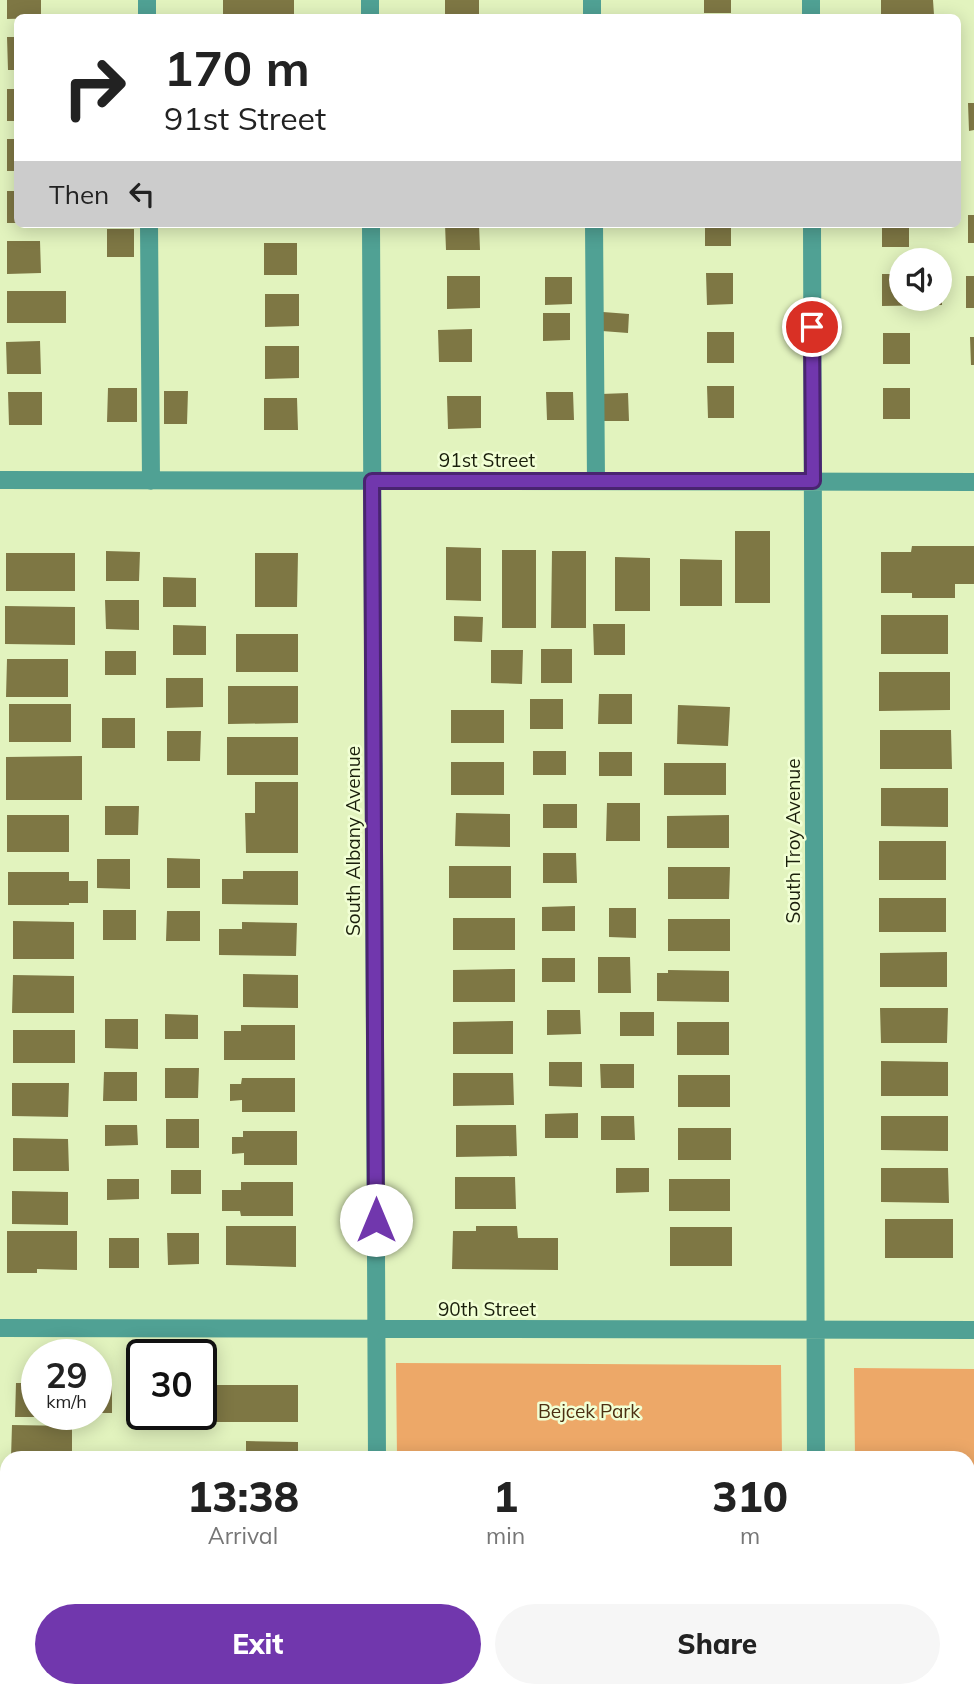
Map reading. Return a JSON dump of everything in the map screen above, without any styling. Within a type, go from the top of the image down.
[{"type":"street","points":[[149,228],[151,481]]},
{"type":"street","name":"South Albany Avenue","points":[[371,228],[377,1451]]},
{"type":"street","points":[[594,228],[596,481]]},
{"type":"street","name":"South Troy Avenue","points":[[812,228],[817,1451]]},
{"type":"street","name":"91st Street","points":[[0,480],[974,482]]},
{"type":"street","name":"90th Street","points":[[0,1328],[974,1330]]},
{"type":"green space","name":"Bejcek Park","points":[[396,1363],[781,1365],[782,1451],[397,1451]]},
{"type":"green space","points":[[854,1368],[974,1369],[974,1451],[855,1451]]},
{"type":"building","points":[[7,0],[41,0],[41,14],[14,14],[14,19],[7,19]]},
{"type":"building","points":[[223,0],[294,0],[294,14],[223,14]]},
{"type":"building","points":[[445,0],[479,0],[479,14],[445,14]]},
{"type":"building","points":[[704,0],[731,0],[731,13],[704,13]]},
{"type":"building","points":[[881,0],[933,0],[934,14],[881,14]]},
{"type":"building","points":[[7,37],[14,37],[14,70],[8,70]]},
{"type":"building","points":[[7,89],[14,89],[14,121],[7,121]]},
{"type":"building","points":[[968,103],[974,103],[974,130],[969,131]]},
{"type":"building","points":[[7,139],[14,139],[14,171],[7,171]]},
{"type":"building","points":[[7,191],[14,191],[14,223],[7,223]]},
{"type":"building","points":[[968,215],[974,215],[974,243],[968,243]]},
{"type":"building","points":[[445,228],[479,228],[480,250],[446,250]]},
{"type":"building","points":[[705,228],[731,228],[731,246],[705,246]]},
{"type":"building","points":[[882,228],[909,228],[909,247],[882,247]]},
{"type":"building","points":[[107,229],[134,229],[134,257],[107,257]]},
{"type":"building","points":[[7,241],[40,241],[41,273],[7,274]]},
{"type":"building","points":[[264,243],[297,243],[297,275],[264,275]]},
{"type":"building","points":[[706,273],[733,273],[733,304],[707,305]]},
{"type":"building","points":[[882,274],[889,274],[889,306],[882,306]]},
{"type":"building","points":[[447,276],[480,276],[480,308],[447,309]]},
{"type":"building","points":[[966,276],[974,276],[974,308],[966,308]]},
{"type":"building","points":[[545,277],[572,277],[572,304],[545,305]]},
{"type":"building","points":[[7,291],[66,291],[66,323],[7,323]]},
{"type":"building","points":[[265,294],[299,294],[299,326],[265,327]]},
{"type":"building","points":[[603,312],[629,314],[628,333],[602,331]]},
{"type":"building","points":[[543,313],[570,313],[570,340],[543,341]]},
{"type":"building","points":[[472,329],[472,362],[439,362],[438,330]]},
{"type":"building","points":[[707,332],[734,332],[734,363],[707,363]]},
{"type":"building","points":[[883,333],[910,333],[910,364],[883,364]]},
{"type":"building","points":[[970,337],[974,337],[974,365],[971,365]]},
{"type":"building","points":[[40,341],[41,374],[7,374],[6,342]]},
{"type":"building","points":[[265,346],[299,346],[299,378],[265,379]]},
{"type":"building","points":[[707,386],[734,386],[734,418],[708,418]]},
{"type":"building","points":[[108,388],[137,388],[137,422],[107,422]]},
{"type":"building","points":[[883,388],[910,388],[910,419],[883,419]]},
{"type":"building","points":[[164,391],[188,391],[187,424],[164,424]]},
{"type":"building","points":[[8,392],[42,392],[42,425],[9,425]]},
{"type":"building","points":[[546,392],[573,392],[574,420],[547,420]]},
{"type":"building","points":[[628,393],[629,421],[602,421],[601,394]]},
{"type":"building","points":[[447,396],[481,396],[481,428],[448,429]]},
{"type":"building","points":[[264,398],[297,398],[298,430],[264,430]]},
{"type":"building","points":[[735,531],[770,531],[770,603],[735,603]]},
{"type":"building","points":[[912,546],[974,546],[974,584],[955,584],[955,598],[912,598],[912,593],[881,593],[881,552],[911,552]]},
{"type":"building","points":[[446,547],[481,548],[481,601],[446,600]]},
{"type":"building","points":[[502,550],[536,550],[536,628],[502,628]]},
{"type":"building","points":[[106,551],[140,552],[139,581],[106,581]]},
{"type":"building","points":[[552,551],[586,551],[586,628],[551,628]]},
{"type":"building","points":[[6,553],[75,553],[75,591],[6,591]]},
{"type":"building","points":[[255,553],[298,553],[297,607],[255,607]]},
{"type":"building","points":[[615,557],[650,558],[650,611],[615,611]]},
{"type":"building","points":[[680,559],[722,560],[722,606],[680,606]]},
{"type":"building","points":[[163,577],[196,578],[196,607],[163,607]]},
{"type":"building","points":[[105,600],[139,600],[139,630],[106,629]]},
{"type":"building","points":[[5,606],[75,607],[75,645],[5,644]]},
{"type":"building","points":[[881,615],[948,615],[948,654],[881,654]]},
{"type":"building","points":[[454,616],[483,617],[482,642],[454,641]]},
{"type":"building","points":[[593,624],[625,624],[625,655],[594,655]]},
{"type":"building","points":[[173,625],[206,626],[206,655],[173,655]]},
{"type":"building","points":[[236,634],[298,634],[298,672],[236,672]]},
{"type":"building","points":[[541,649],[572,649],[572,683],[541,683]]},
{"type":"building","points":[[491,650],[523,650],[522,684],[491,683]]},
{"type":"building","points":[[105,651],[136,651],[136,675],[105,675]]},
{"type":"building","points":[[7,659],[68,659],[68,697],[6,697]]},
{"type":"building","points":[[879,672],[950,672],[950,710],[879,711]]},
{"type":"building","points":[[166,678],[203,678],[203,707],[166,708]]},
{"type":"building","points":[[228,686],[298,686],[298,723],[228,724]]},
{"type":"building","points":[[599,694],[632,694],[632,724],[598,724]]},
{"type":"building","points":[[530,699],[563,699],[563,729],[530,729]]},
{"type":"building","points":[[9,704],[71,704],[71,742],[9,742]]},
{"type":"building","points":[[678,705],[730,707],[728,746],[677,744]]},
{"type":"building","points":[[451,710],[504,710],[504,743],[451,743]]},
{"type":"building","points":[[102,718],[135,718],[135,748],[102,748]]},
{"type":"building","points":[[880,730],[951,730],[952,769],[880,769]]},
{"type":"building","points":[[167,731],[201,731],[200,761],[167,761]]},
{"type":"building","points":[[227,737],[298,737],[298,775],[227,775]]},
{"type":"building","points":[[533,751],[566,751],[566,775],[533,775]]},
{"type":"building","points":[[599,752],[632,752],[632,776],[599,776]]},
{"type":"building","points":[[82,756],[82,800],[6,800],[6,757]]},
{"type":"building","points":[[451,762],[504,762],[504,795],[451,795]]},
{"type":"building","points":[[664,763],[726,763],[726,795],[664,795]]},
{"type":"building","points":[[255,782],[298,782],[298,853],[246,853],[245,813],[255,813]]},
{"type":"building","points":[[881,788],[948,788],[948,827],[881,826]]},
{"type":"building","points":[[607,803],[640,803],[640,841],[606,841]]},
{"type":"building","points":[[543,804],[577,804],[577,828],[543,828]]},
{"type":"building","points":[[105,806],[139,806],[138,835],[105,835]]},
{"type":"building","points":[[456,813],[510,814],[510,847],[455,846]]},
{"type":"building","points":[[7,815],[69,815],[69,852],[7,852]]},
{"type":"building","points":[[729,815],[729,848],[667,848],[667,816]]},
{"type":"building","points":[[879,841],[946,841],[946,880],[879,880]]},
{"type":"building","points":[[543,853],[576,853],[577,883],[543,883]]},
{"type":"building","points":[[167,858],[200,859],[200,888],[167,888]]},
{"type":"building","points":[[97,859],[130,859],[130,889],[97,888]]},
{"type":"building","points":[[449,866],[511,866],[511,898],[449,898]]},
{"type":"building","points":[[668,867],[730,867],[729,899],[668,899]]},
{"type":"building","points":[[243,871],[298,871],[298,905],[222,904],[222,879],[243,879]]},
{"type":"building","points":[[8,872],[69,872],[69,881],[88,881],[88,903],[8,905]]},
{"type":"building","points":[[879,898],[946,898],[946,932],[879,932]]},
{"type":"building","points":[[575,906],[575,931],[542,931],[542,907]]},
{"type":"building","points":[[609,908],[636,908],[636,938],[609,937]]},
{"type":"building","points":[[103,910],[136,910],[136,940],[103,940]]},
{"type":"building","points":[[167,911],[200,911],[200,941],[166,941]]},
{"type":"building","points":[[453,918],[515,918],[515,950],[453,950]]},
{"type":"building","points":[[668,919],[730,919],[730,951],[668,951]]},
{"type":"building","points":[[13,921],[74,922],[74,959],[13,959]]},
{"type":"building","points":[[242,922],[297,923],[296,956],[219,955],[219,929],[242,929]]},
{"type":"building","points":[[947,952],[947,987],[880,987],[880,953]]},
{"type":"building","points":[[598,957],[630,957],[631,993],[598,993]]},
{"type":"building","points":[[542,958],[575,958],[575,982],[542,982]]},
{"type":"building","points":[[515,969],[515,1002],[453,1002],[453,970]]},
{"type":"building","points":[[668,970],[729,971],[729,1002],[657,1001],[657,973],[668,973]]},
{"type":"building","points":[[243,974],[298,975],[298,1008],[243,1007]]},
{"type":"building","points":[[13,975],[74,976],[74,1013],[12,1013]]},
{"type":"building","points":[[880,1008],[948,1008],[947,1043],[881,1043]]},
{"type":"building","points":[[547,1010],[580,1010],[581,1034],[547,1035]]},
{"type":"building","points":[[620,1012],[654,1012],[654,1036],[620,1036]]},
{"type":"building","points":[[165,1014],[198,1015],[198,1039],[165,1039]]},
{"type":"building","points":[[105,1019],[138,1019],[138,1049],[105,1048]]},
{"type":"building","points":[[513,1021],[513,1054],[453,1054],[453,1022]]},
{"type":"building","points":[[677,1022],[729,1022],[729,1055],[677,1055]]},
{"type":"building","points":[[241,1025],[295,1025],[295,1060],[224,1060],[224,1031],[241,1031]]},
{"type":"building","points":[[13,1030],[75,1030],[75,1063],[13,1063]]},
{"type":"building","points":[[881,1061],[948,1062],[948,1096],[881,1096]]},
{"type":"building","points":[[549,1062],[582,1062],[582,1087],[549,1086]]},
{"type":"building","points":[[600,1064],[634,1064],[634,1088],[601,1088]]},
{"type":"building","points":[[165,1068],[199,1068],[198,1098],[165,1098]]},
{"type":"building","points":[[104,1072],[137,1072],[137,1101],[103,1101]]},
{"type":"building","points":[[453,1073],[513,1073],[514,1105],[453,1106]]},
{"type":"building","points":[[678,1075],[730,1075],[730,1107],[678,1107]]},
{"type":"building","points":[[242,1078],[295,1078],[295,1112],[242,1112],[242,1100],[230,1101],[230,1084],[241,1084]]},
{"type":"building","points":[[12,1083],[69,1083],[68,1117],[12,1116]]},
{"type":"building","points":[[578,1113],[578,1138],[545,1138],[545,1114]]},
{"type":"building","points":[[601,1116],[634,1116],[635,1140],[601,1140]]},
{"type":"building","points":[[881,1116],[948,1116],[948,1151],[881,1150]]},
{"type":"building","points":[[166,1119],[199,1119],[199,1148],[166,1148]]},
{"type":"building","points":[[105,1125],[137,1125],[138,1145],[105,1146]]},
{"type":"building","points":[[456,1125],[516,1125],[517,1156],[456,1157]]},
{"type":"building","points":[[678,1128],[731,1128],[731,1160],[678,1160]]},
{"type":"building","points":[[243,1131],[297,1131],[297,1165],[244,1165],[244,1153],[232,1154],[232,1137],[243,1137]]},
{"type":"building","points":[[13,1138],[68,1139],[69,1171],[13,1171]]},
{"type":"building","points":[[616,1168],[649,1168],[649,1192],[616,1193]]},
{"type":"building","points":[[881,1168],[948,1168],[949,1203],[881,1202]]},
{"type":"building","points":[[171,1170],[201,1170],[201,1194],[171,1194]]},
{"type":"building","points":[[455,1177],[515,1177],[516,1209],[455,1209]]},
{"type":"building","points":[[107,1179],[139,1179],[139,1199],[107,1200]]},
{"type":"building","points":[[669,1179],[730,1179],[730,1211],[669,1211]]},
{"type":"building","points":[[241,1182],[293,1182],[293,1216],[241,1216],[240,1211],[222,1211],[222,1190],[241,1190]]},
{"type":"building","points":[[12,1191],[68,1192],[68,1225],[12,1224]]},
{"type":"building","points":[[885,1219],[953,1219],[953,1258],[885,1258]]},
{"type":"building","points":[[226,1226],[296,1226],[296,1267],[226,1265]]},
{"type":"building","points":[[476,1226],[517,1226],[518,1238],[558,1238],[558,1270],[452,1269],[453,1231],[476,1231]]},
{"type":"building","points":[[670,1227],[732,1227],[732,1266],[670,1266]]},
{"type":"building","points":[[7,1231],[77,1231],[77,1270],[37,1269],[37,1273],[7,1273]]},
{"type":"building","points":[[167,1233],[199,1233],[199,1264],[168,1265]]},
{"type":"building","points":[[109,1238],[139,1238],[139,1268],[109,1268]]},
{"type":"building","points":[[16,1383],[21,1383],[21,1417],[15,1417]]},
{"type":"building","points":[[217,1385],[298,1385],[298,1422],[217,1422]]},
{"type":"building","points":[[12,1425],[21,1425],[21,1430],[72,1430],[72,1451],[11,1451]]},
{"type":"building","points":[[246,1441],[298,1442],[298,1451],[246,1451]]},
{"type":"route","points":[[376,1220],[372,481],[813,481],[812,327]]}]
